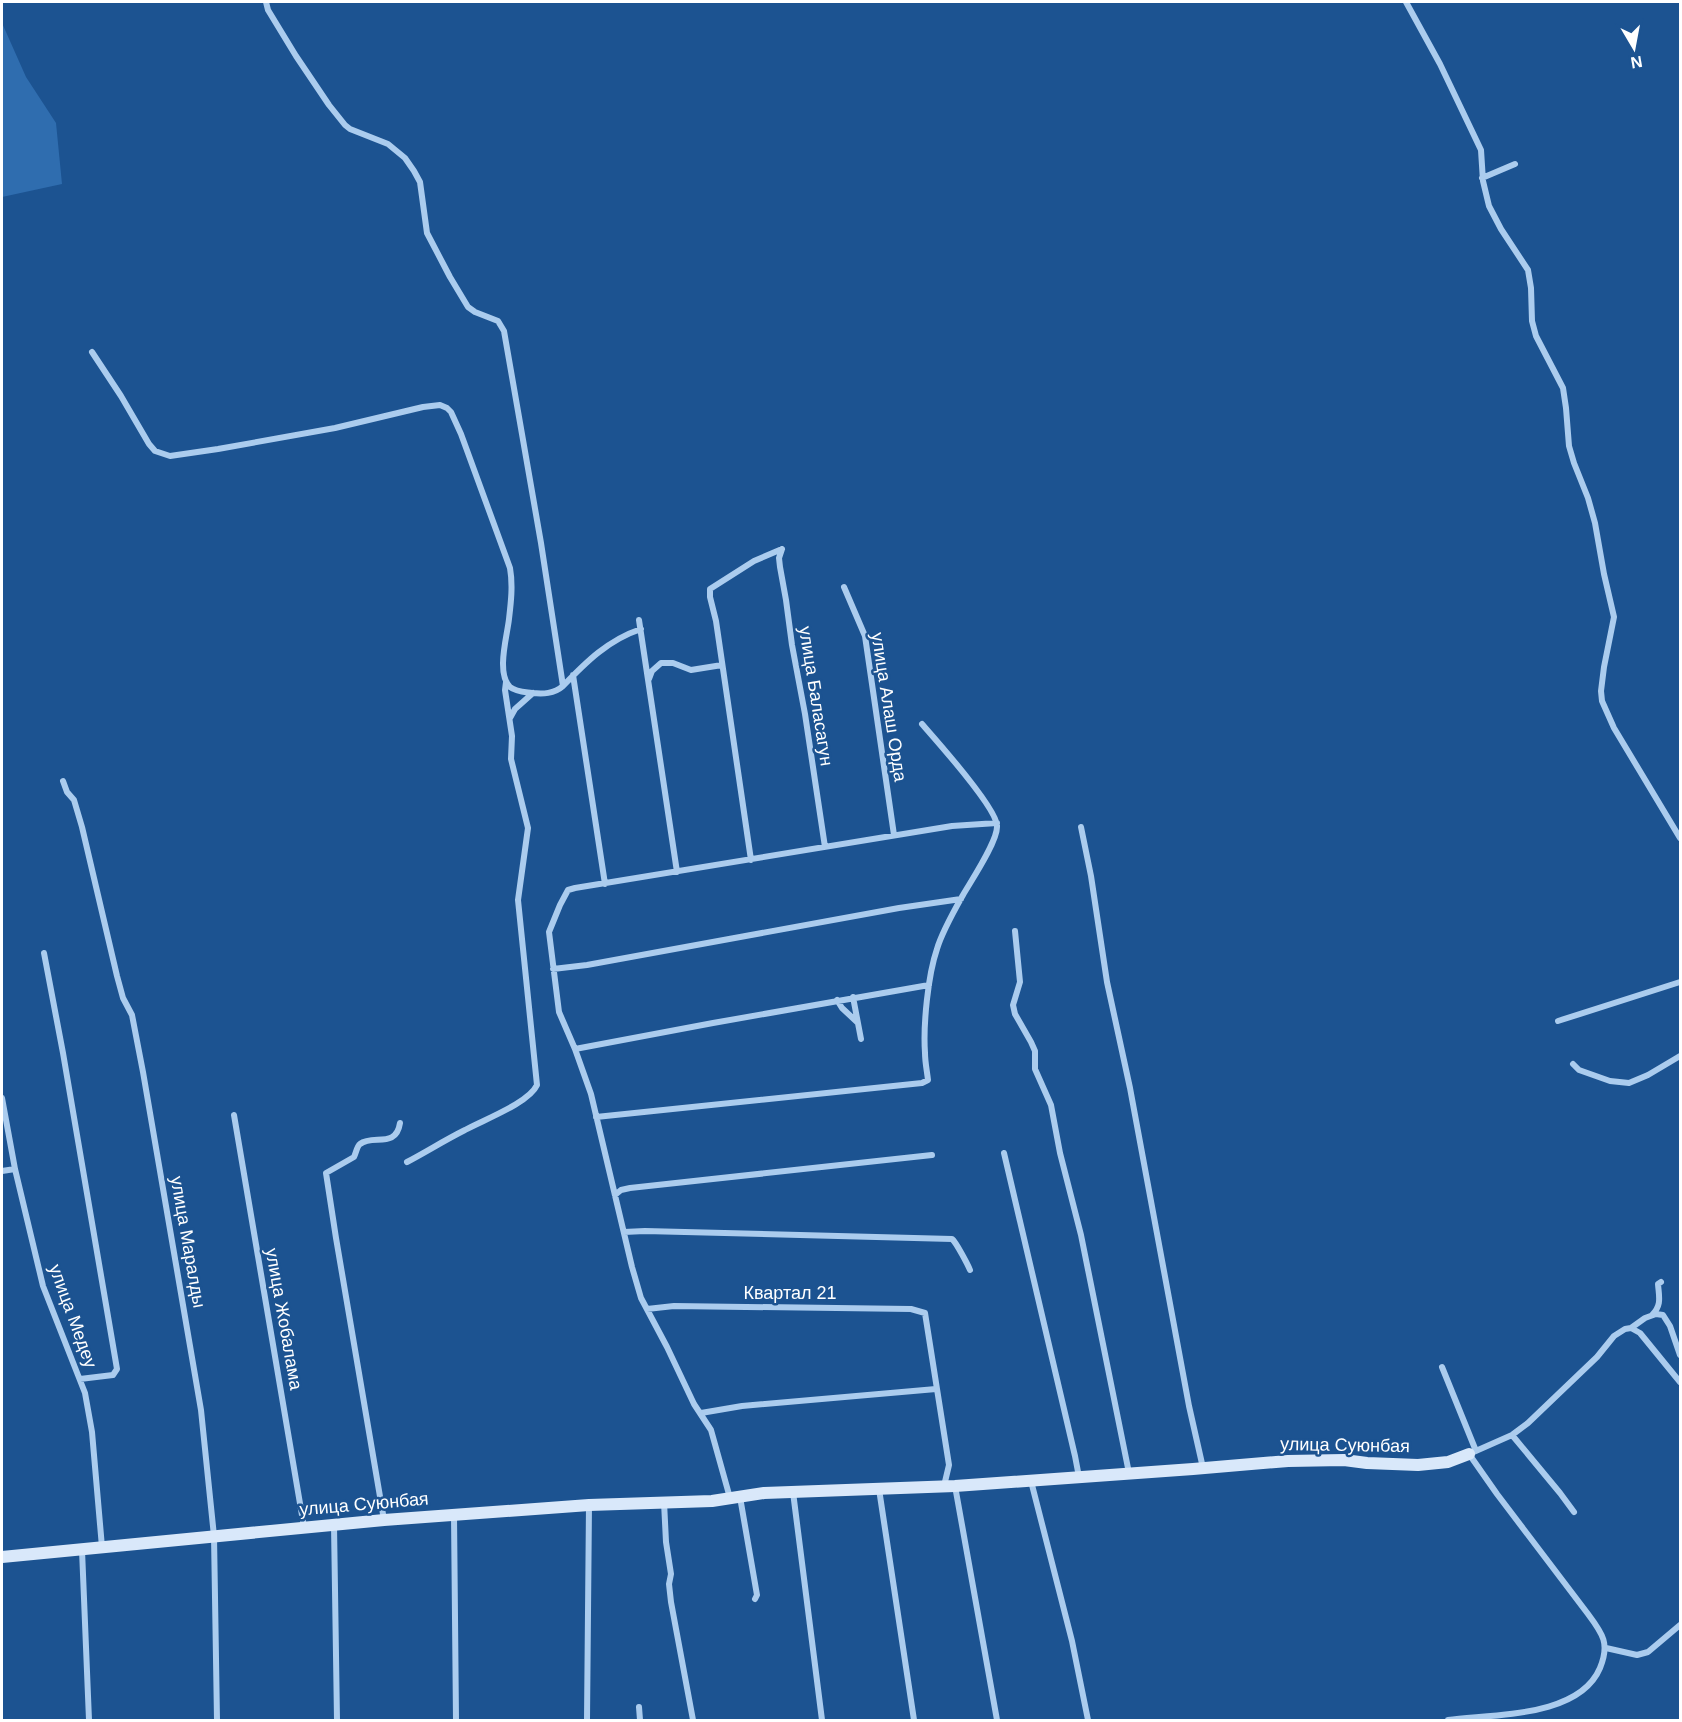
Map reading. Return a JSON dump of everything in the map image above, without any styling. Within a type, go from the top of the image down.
[{"type":"street","points":[[266,2],[268,10],[296,56],[345,125],[388,144],[405,158],[420,182],[427,233],[454,285],[468,307],[498,321],[504,331],[563,686]]},
{"type":"street","points":[[1406,2],[1440,64],[1481,150],[1485,194],[1497,221],[1528,270],[1532,288],[1532,321],[1536,336],[1563,388],[1569,446],[1595,523],[1614,617],[1604,667],[1602,701],[1614,728],[1680,838]]},
{"type":"street","points":[[1482,178],[1515,164]]},
{"type":"street","points":[[92,352],[122,396],[149,444],[155,452],[170,456],[228,448],[335,428],[440,405],[451,412],[460,434],[510,568],[512,591],[504,646],[504,666],[510,719],[511,759],[528,828],[518,900],[537,1085],[528,1095],[504,1111],[407,1162]]},
{"type":"street","name":"улица Баласагун","points":[[722,665],[710,589],[754,561],[782,549],[779,558],[780,567],[825,847]]},
{"type":"street","name":"улица Алаш Орда","points":[[844,587],[865,636],[894,835]]},
{"type":"street","points":[[639,620],[677,872]]},
{"type":"street","points":[[506,682],[514,690],[534,693],[559,690],[599,650],[612,641],[641,629]]},
{"type":"street","points":[[648,680],[652,671],[661,663],[673,663],[691,670],[722,665],[751,860]]},
{"type":"street","points":[[573,675],[605,884]]},
{"type":"street","points":[[510,719],[515,709],[534,693]]},
{"type":"street","points":[[596,1117],[926,1083],[928,1080],[924,1052],[925,1030],[929,985],[937,947],[987,853],[996,834],[997,823],[987,804],[922,724]]},
{"type":"street","name":"улица Маралды","points":[[63,781],[67,792],[74,800],[82,827],[117,976],[123,998],[132,1015],[200,1400],[214,1536],[217,1720]]},
{"type":"street","points":[[755,1599],[757,1594],[735,1498],[711,1430],[694,1404],[641,1298],[591,1094],[559,1012],[549,932],[564,894],[568,890],[894,835],[952,826],[997,823]]},
{"type":"street","points":[[1081,827],[1107,981],[1130,1088],[1189,1406],[1203,1468]]},
{"type":"street","points":[[553,969],[899,908],[960,900]]},
{"type":"street","points":[[1015,931],[1020,982],[1013,1005],[1015,1014],[1035,1052],[1035,1069],[1051,1105],[1060,1153],[1081,1235],[1129,1473]]},
{"type":"street","points":[[44,953],[117,1369],[113,1375],[80,1380]]},
{"type":"street","points":[[1558,1021],[1680,982]]},
{"type":"street","points":[[575,1049],[929,985]]},
{"type":"street","points":[[853,998],[861,1039]]},
{"type":"street","points":[[837,1000],[858,1023]]},
{"type":"street","points":[[1573,1064],[1580,1070],[1610,1081],[1629,1083],[1648,1075],[1680,1056]]},
{"type":"street","name":"улица Медеу","points":[[2,1098],[15,1169],[43,1286],[85,1393],[92,1432],[102,1547]]},
{"type":"street","name":"улица Жобалама","points":[[234,1115],[304,1528]]},
{"type":"street","points":[[384,1520],[326,1173],[354,1157],[358,1145],[362,1142],[388,1139],[394,1136],[399,1131],[400,1123]]},
{"type":"street","points":[[1004,1153],[1079,1477]]},
{"type":"street","points":[[615,1195],[621,1190],[630,1188],[932,1155]]},
{"type":"street","points":[[2,1171],[15,1169]]},
{"type":"street","points":[[624,1232],[952,1239],[957,1242],[960,1253],[970,1270]]},
{"type":"street","points":[[1652,1316],[1659,1308],[1658,1284],[1661,1282]]},
{"type":"street","name":"Квартал 21","points":[[647,1309],[674,1306],[911,1310],[925,1313],[936,1389]]},
{"type":"street","points":[[1680,1355],[1670,1326],[1663,1315],[1656,1314],[1638,1322],[1631,1328],[1640,1333],[1680,1382]]},
{"type":"street","name":"улица Суюнбая","points":[[2,1557],[384,1520],[589,1505],[712,1501],[764,1493],[949,1486],[1310,1460],[1418,1465],[1448,1462],[1512,1435],[1528,1423],[1597,1357],[1614,1336],[1631,1328]]},
{"type":"street","points":[[1442,1367],[1473,1452],[1497,1494],[1595,1623],[1606,1648],[1597,1675],[1592,1682],[1560,1704],[1499,1716],[1448,1720]]},
{"type":"street","points":[[700,1413],[753,1404],[936,1389],[949,1465],[949,1486],[997,1720]]},
{"type":"street","points":[[1512,1435],[1574,1512]]},
{"type":"street","points":[[1031,1481],[1072,1641],[1088,1720]]},
{"type":"street","points":[[879,1489],[914,1720]]},
{"type":"street","points":[[793,1492],[822,1720]]},
{"type":"street","points":[[664,1502],[666,1542],[671,1574],[669,1584],[671,1602],[693,1720]]},
{"type":"street","points":[[587,1720],[589,1505]]},
{"type":"street","points":[[454,1515],[456,1720]]},
{"type":"street","points":[[334,1525],[337,1720]]},
{"type":"street","points":[[81,1549],[88,1720]]},
{"type":"street","points":[[1606,1648],[1637,1655],[1648,1652],[1680,1625]]},
{"type":"street","points":[[639,1707],[640,1720]]},
{"type":"shaded area","points":[[2,23],[26,77],[56,123],[62,184],[2,197]]}]
